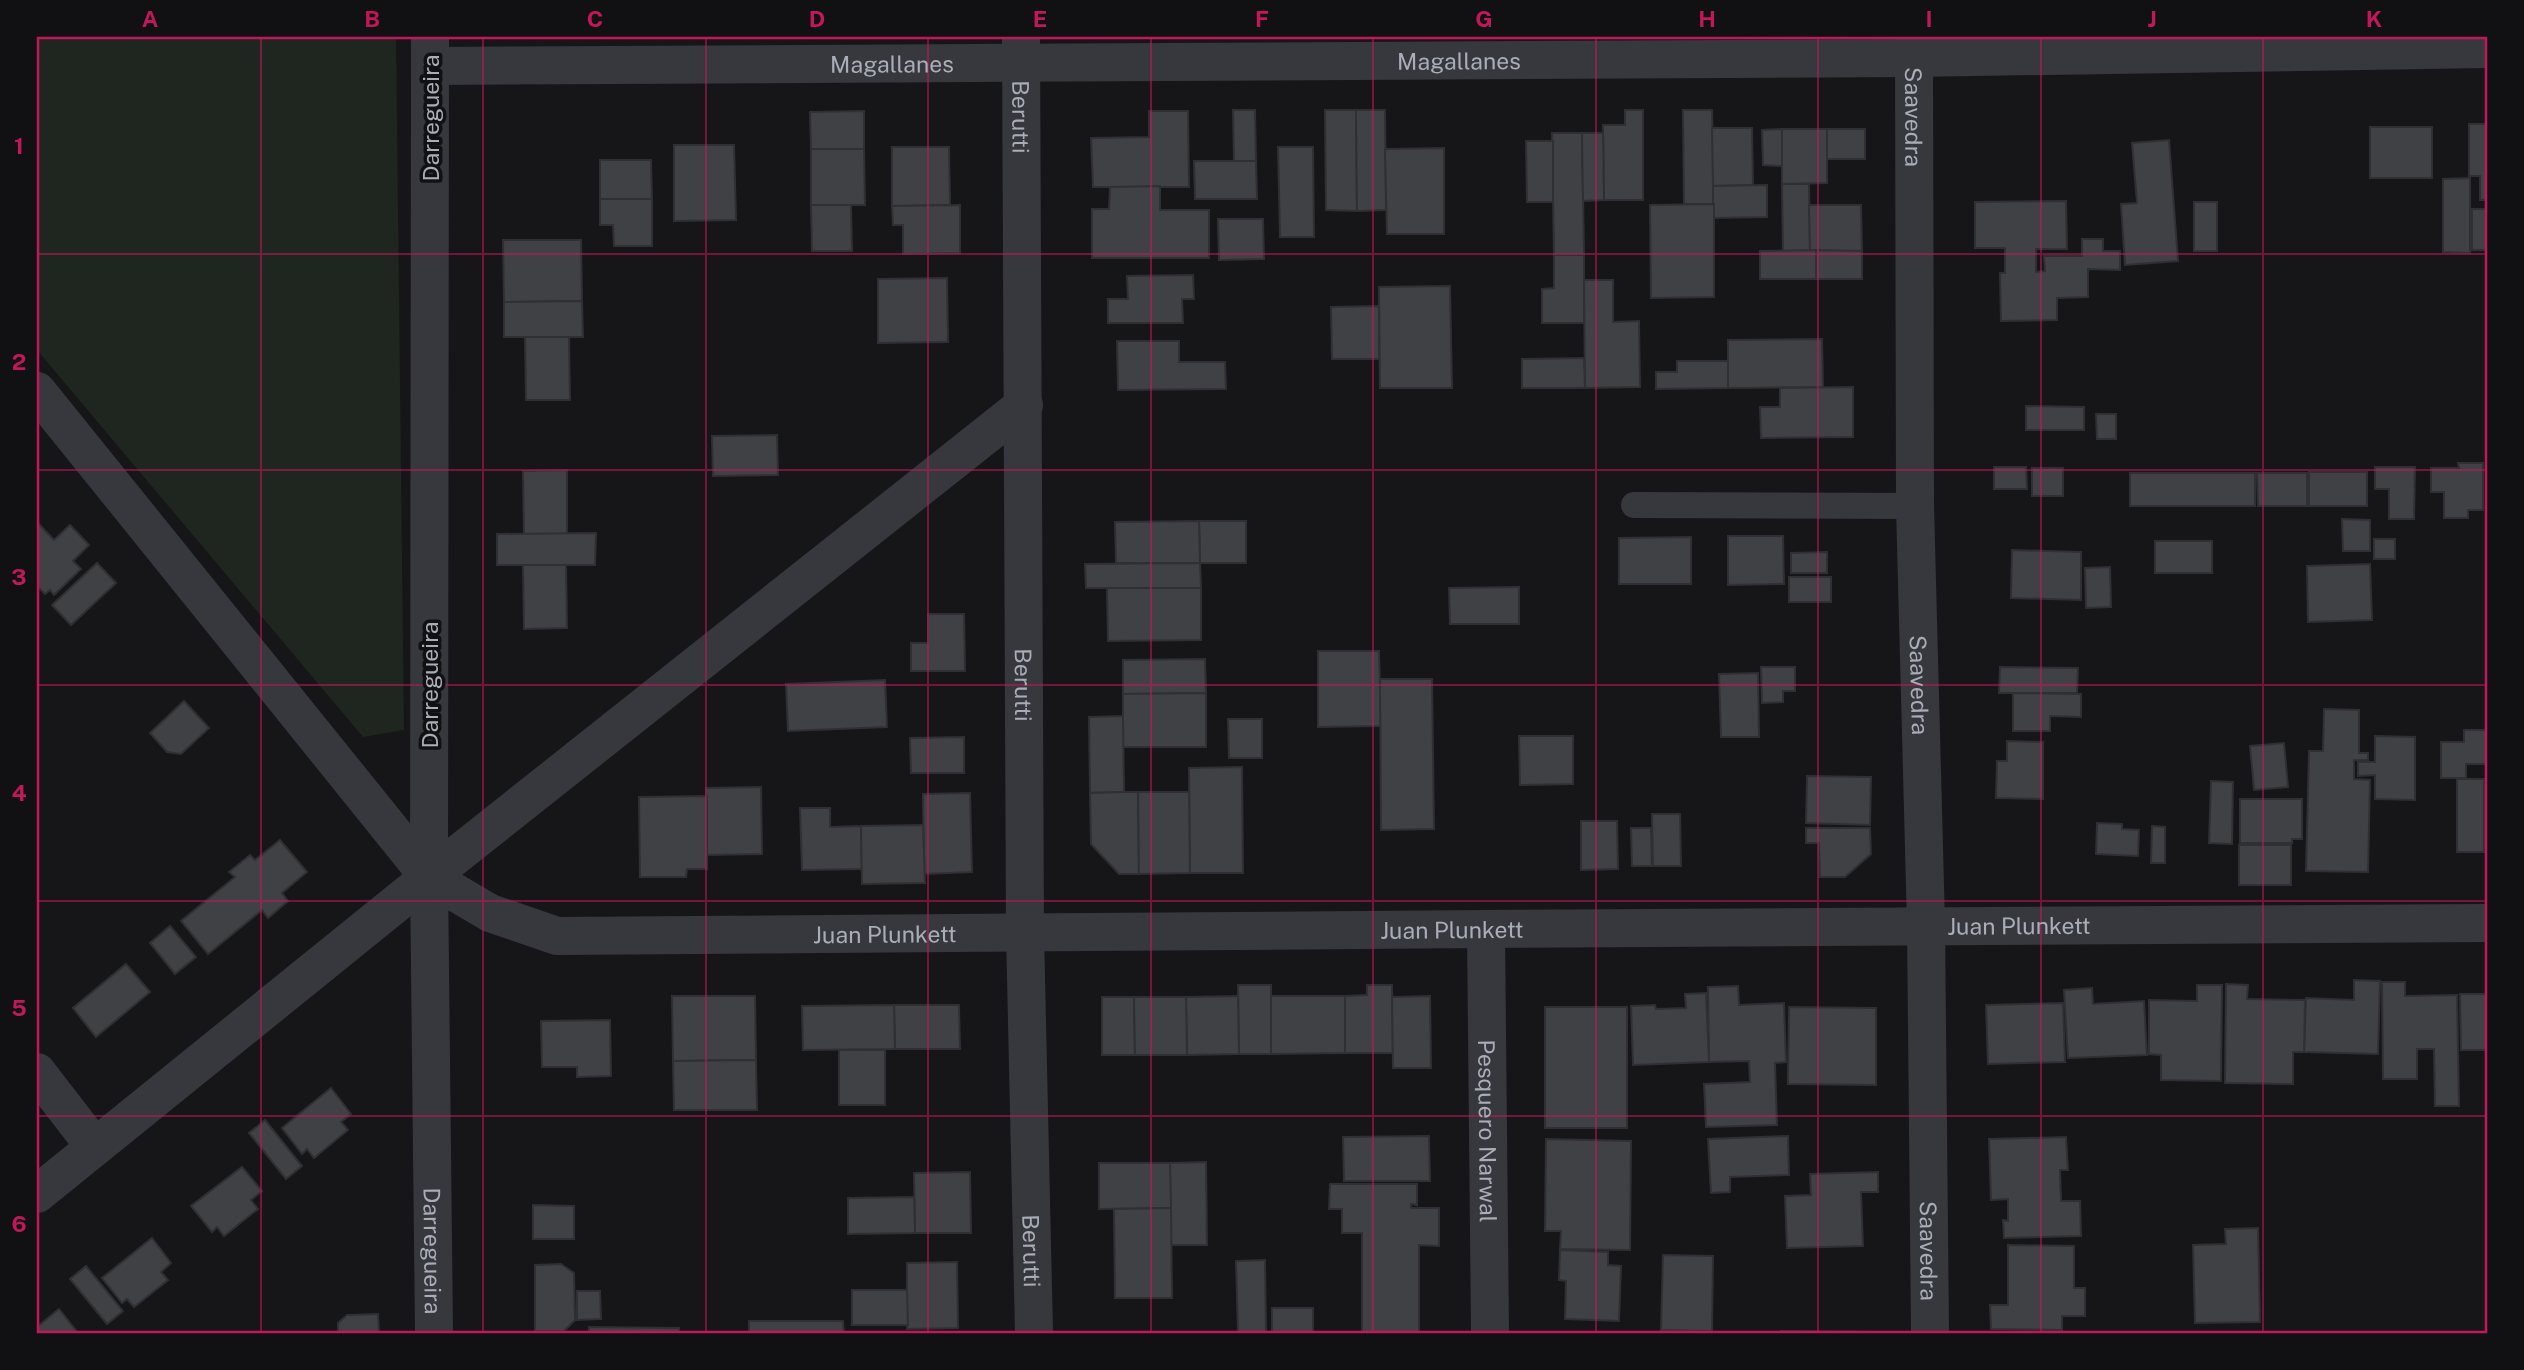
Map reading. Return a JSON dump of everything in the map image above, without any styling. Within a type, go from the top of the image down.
[{"type":"street","name":"Magallanes","points":[[430,51],[1914,47],[2487,50]]},
{"type":"street","name":"Saavedra","points":[[1914,47],[1915,506],[1926,924],[1930,1333]]},
{"type":"street","name":"Berutti","points":[[1021,50],[1026,933],[1034,1333]]},
{"type":"street","name":"Darregueira","points":[[430,51],[429,877],[434,1333]]},
{"type":"street","points":[[37,391],[429,877]]},
{"type":"street","points":[[37,1194],[429,877],[1024,405]]},
{"type":"street","name":"Juan Plunkett","points":[[429,877],[490,913],[556,936],[1486,930],[1926,924],[2487,923]]},
{"type":"street","name":"Pesquero Narwal","points":[[1486,930],[1490,1333]]},
{"type":"street","points":[[37,1072],[95,1147]]},
{"type":"lane","points":[[1634,505],[1915,506]]},
{"type":"shaded area","points":[[37,37],[396,37],[404,730],[363,737],[37,350]]},
{"type":"building","points":[[1233,110],[1255,110],[1256,161],[1234,161]]},
{"type":"building","points":[[1325,110],[1356,110],[1357,211],[1326,210]]},
{"type":"building","points":[[1356,110],[1385,110],[1386,210],[1357,211]]},
{"type":"building","points":[[1625,110],[1643,110],[1643,200],[1604,200],[1603,125],[1625,125]]},
{"type":"building","points":[[1683,110],[1712,110],[1714,204],[1684,204]]},
{"type":"building","points":[[864,111],[864,149],[811,149],[810,112]]},
{"type":"building","points":[[1149,111],[1188,111],[1189,187],[1093,187],[1091,138],[1149,137]]},
{"type":"building","points":[[2469,124],[2487,124],[2487,200],[2480,200],[2480,176],[2469,176]]},
{"type":"building","points":[[2370,127],[2432,127],[2432,178],[2370,178]]},
{"type":"building","points":[[1712,128],[1752,128],[1753,185],[1713,186]]},
{"type":"building","points":[[1782,129],[1782,166],[1763,165],[1762,130]]},
{"type":"building","points":[[1782,129],[1827,129],[1827,183],[1782,184]]},
{"type":"building","points":[[1827,129],[1865,129],[1865,159],[1827,159]]},
{"type":"building","points":[[1552,133],[1582,133],[1584,255],[1554,255]]},
{"type":"building","points":[[1582,133],[1603,133],[1604,200],[1583,201]]},
{"type":"building","points":[[2169,140],[2178,261],[2125,265],[2121,204],[2137,203],[2132,143]]},
{"type":"building","points":[[1526,141],[1553,141],[1553,202],[1527,202]]},
{"type":"building","points":[[674,145],[734,145],[736,220],[674,221]]},
{"type":"building","points":[[892,147],[949,147],[950,205],[892,206]]},
{"type":"building","points":[[1278,147],[1313,147],[1314,237],[1280,237]]},
{"type":"building","points":[[1444,148],[1444,234],[1387,234],[1385,149]]},
{"type":"building","points":[[811,149],[864,149],[865,205],[811,205]]},
{"type":"building","points":[[600,160],[651,160],[652,199],[600,199]]},
{"type":"building","points":[[1194,161],[1256,161],[1257,199],[1195,199]]},
{"type":"building","points":[[2470,178],[2470,253],[2443,252],[2443,179]]},
{"type":"building","points":[[1782,184],[1809,184],[1810,251],[1783,251]]},
{"type":"building","points":[[1767,185],[1767,217],[1713,218],[1713,186]]},
{"type":"building","points":[[1160,186],[1160,210],[1209,210],[1209,258],[1092,258],[1092,209],[1109,209],[1110,187]]},
{"type":"building","points":[[600,199],[652,199],[652,246],[614,246],[613,225],[600,225]]},
{"type":"building","points":[[2066,201],[2067,249],[2036,249],[2036,272],[2045,271],[2044,256],[2082,256],[2082,239],[2103,239],[2103,251],[2120,251],[2120,270],[2088,269],[2088,297],[2057,298],[2057,320],[2001,321],[2000,273],[2005,273],[2005,248],[1975,248],[1975,202]]},
{"type":"building","points":[[2194,202],[2217,202],[2217,251],[2194,251]]},
{"type":"building","points":[[1714,204],[1714,297],[1651,298],[1650,205]]},
{"type":"building","points":[[811,205],[851,205],[852,251],[812,251]]},
{"type":"building","points":[[960,205],[960,253],[903,254],[903,225],[893,225],[892,206]]},
{"type":"building","points":[[1809,205],[1861,205],[1862,251],[1810,251]]},
{"type":"building","points":[[2472,209],[2487,209],[2487,250],[2472,250]]},
{"type":"building","points":[[1218,219],[1263,219],[1264,259],[1219,260]]},
{"type":"building","points":[[503,240],[581,240],[582,301],[504,302]]},
{"type":"building","points":[[1816,250],[1816,279],[1760,279],[1760,251]]},
{"type":"building","points":[[1816,250],[1862,251],[1862,279],[1816,279]]},
{"type":"building","points":[[1554,255],[1584,255],[1584,323],[1542,323],[1542,289],[1554,288]]},
{"type":"building","points":[[1193,275],[1194,299],[1182,299],[1183,323],[1108,323],[1108,299],[1128,299],[1127,276]]},
{"type":"building","points":[[947,278],[948,342],[878,343],[878,279]]},
{"type":"building","points":[[1584,280],[1613,280],[1613,322],[1639,321],[1640,387],[1585,388]]},
{"type":"building","points":[[1450,286],[1452,388],[1380,388],[1379,287]]},
{"type":"building","points":[[582,301],[583,337],[504,337],[504,302]]},
{"type":"building","points":[[1379,306],[1379,359],[1332,359],[1331,307]]},
{"type":"building","points":[[525,337],[569,337],[570,400],[526,400]]},
{"type":"building","points":[[1822,339],[1823,387],[1728,388],[1728,340]]},
{"type":"building","points":[[1117,341],[1179,341],[1179,362],[1225,362],[1226,389],[1118,390]]},
{"type":"building","points":[[1584,358],[1585,388],[1522,388],[1522,359]]},
{"type":"building","points":[[1677,361],[1728,361],[1728,388],[1656,389],[1656,372],[1677,372]]},
{"type":"building","points":[[1853,387],[1853,437],[1761,438],[1760,407],[1780,407],[1780,388]]},
{"type":"building","points":[[2026,406],[2084,407],[2084,430],[2026,430]]},
{"type":"building","points":[[2096,414],[2116,414],[2116,439],[2097,439]]},
{"type":"building","points":[[777,435],[778,475],[713,476],[712,436]]},
{"type":"building","points":[[2458,463],[2483,463],[2483,510],[2468,510],[2468,518],[2444,518],[2444,492],[2431,492],[2431,468],[2459,468]]},
{"type":"building","points":[[1994,467],[2026,467],[2027,489],[1994,489]]},
{"type":"building","points":[[2375,467],[2415,467],[2414,519],[2389,519],[2389,489],[2375,489]]},
{"type":"building","points":[[2032,468],[2063,468],[2063,496],[2032,496]]},
{"type":"building","points":[[567,470],[567,534],[524,534],[523,471]]},
{"type":"building","points":[[2309,472],[2367,472],[2367,506],[2309,506]]},
{"type":"building","points":[[2130,473],[2255,473],[2255,506],[2130,506]]},
{"type":"building","points":[[2257,473],[2307,473],[2307,506],[2258,506]]},
{"type":"building","points":[[2342,519],[2370,520],[2370,551],[2343,551]]},
{"type":"building","points":[[1199,521],[1246,521],[1246,563],[1200,563]]},
{"type":"building","points":[[1199,521],[1200,563],[1116,563],[1115,522]]},
{"type":"building","points":[[37,522],[54,540],[70,525],[89,545],[73,561],[81,569],[54,595],[50,590],[45,594],[37,586]]},
{"type":"building","points":[[596,533],[595,565],[497,565],[497,534]]},
{"type":"building","points":[[1728,536],[1783,536],[1784,584],[1728,585]]},
{"type":"building","points":[[1691,537],[1691,584],[1619,584],[1619,538]]},
{"type":"building","points":[[2374,539],[2395,539],[2395,559],[2374,559]]},
{"type":"building","points":[[2155,541],[2212,541],[2212,573],[2155,573]]},
{"type":"building","points":[[2012,550],[2081,552],[2081,600],[2011,598]]},
{"type":"building","points":[[1827,552],[1827,573],[1791,573],[1791,553]]},
{"type":"building","points":[[97,563],[116,583],[71,625],[52,605]]},
{"type":"building","points":[[1200,563],[1201,588],[1086,588],[1085,564]]},
{"type":"building","points":[[2370,564],[2372,620],[2308,622],[2307,566]]},
{"type":"building","points":[[523,565],[566,565],[567,628],[524,629]]},
{"type":"building","points":[[2110,567],[2111,607],[2086,608],[2085,568]]},
{"type":"building","points":[[1789,577],[1831,577],[1831,602],[1789,602]]},
{"type":"building","points":[[1519,587],[1519,624],[1450,624],[1449,588]]},
{"type":"building","points":[[1107,588],[1201,588],[1201,640],[1108,641]]},
{"type":"building","points":[[928,614],[964,614],[965,671],[911,671],[911,643],[928,643]]},
{"type":"building","points":[[1318,651],[1379,651],[1381,726],[1318,727]]},
{"type":"building","points":[[1205,659],[1206,693],[1123,694],[1123,660]]},
{"type":"building","points":[[1761,667],[1795,667],[1795,691],[1783,691],[1783,702],[1762,703]]},
{"type":"building","points":[[2000,667],[2078,668],[2077,693],[1999,693]]},
{"type":"building","points":[[1758,673],[1759,737],[1721,737],[1719,674]]},
{"type":"building","points":[[1380,679],[1432,679],[1434,829],[1381,830]]},
{"type":"building","points":[[885,680],[887,727],[788,731],[786,684]]},
{"type":"building","points":[[1206,693],[1206,747],[1123,747],[1123,694]]},
{"type":"building","points":[[2013,693],[2081,694],[2081,717],[2050,716],[2050,731],[2013,731]]},
{"type":"building","points":[[184,701],[209,728],[181,754],[167,752],[150,733]]},
{"type":"building","points":[[2324,709],[2359,710],[2359,753],[2368,753],[2368,760],[2354,760],[2354,779],[2370,780],[2368,872],[2306,871],[2309,751],[2323,751]]},
{"type":"building","points":[[1123,716],[1124,792],[1090,793],[1089,717]]},
{"type":"building","points":[[1228,719],[1262,719],[1262,758],[1229,758]]},
{"type":"building","points":[[2464,730],[2487,730],[2487,764],[2466,764],[2466,778],[2441,778],[2441,742],[2464,742]]},
{"type":"building","points":[[1519,736],[1573,736],[1573,784],[1520,785]]},
{"type":"building","points":[[2375,736],[2415,737],[2415,800],[2375,799],[2375,775],[2358,776],[2358,762],[2375,762]]},
{"type":"building","points":[[964,737],[964,773],[911,773],[910,738]]},
{"type":"building","points":[[2007,741],[2043,742],[2043,799],[1996,798],[1997,761],[2007,761]]},
{"type":"building","points":[[2284,743],[2288,787],[2254,790],[2250,746]]},
{"type":"building","points":[[1242,767],[1243,873],[1190,873],[1189,768]]},
{"type":"building","points":[[1807,776],[1871,777],[1870,825],[1806,823]]},
{"type":"building","points":[[2457,779],[2484,779],[2484,852],[2457,852]]},
{"type":"building","points":[[2211,781],[2233,782],[2232,844],[2209,843]]},
{"type":"building","points":[[761,787],[762,854],[707,855],[706,788]]},
{"type":"building","points":[[1138,792],[1139,874],[1119,874],[1091,844],[1090,793]]},
{"type":"building","points":[[1138,792],[1189,792],[1190,873],[1139,874]]},
{"type":"building","points":[[970,793],[972,872],[924,874],[923,794]]},
{"type":"building","points":[[707,796],[707,869],[687,869],[686,877],[640,877],[639,797]]},
{"type":"building","points":[[2240,799],[2302,799],[2302,839],[2292,839],[2292,843],[2240,843]]},
{"type":"building","points":[[800,808],[830,808],[830,827],[861,826],[862,869],[802,870]]},
{"type":"building","points":[[1652,814],[1680,814],[1681,866],[1653,866]]},
{"type":"building","points":[[1581,821],[1617,821],[1618,869],[1581,870]]},
{"type":"building","points":[[2097,823],[2122,824],[2122,829],[2139,830],[2138,856],[2096,854]]},
{"type":"building","points":[[923,825],[925,883],[862,884],[861,826]]},
{"type":"building","points":[[2152,826],[2165,827],[2165,863],[2151,863]]},
{"type":"building","points":[[1631,828],[1651,828],[1652,866],[1632,866]]},
{"type":"building","points":[[1806,828],[1870,828],[1871,854],[1845,877],[1820,877],[1819,843],[1806,843]]},
{"type":"building","points":[[280,840],[307,872],[282,893],[288,901],[268,918],[262,910],[208,954],[181,921],[235,877],[229,872],[250,855],[255,860]]},
{"type":"building","points":[[2239,845],[2291,845],[2291,885],[2239,885]]},
{"type":"building","points":[[170,926],[196,957],[175,974],[150,943]]},
{"type":"building","points":[[126,964],[150,992],[96,1037],[73,1008]]},
{"type":"building","points":[[2354,980],[2380,981],[2378,1054],[2304,1052],[2306,998],[2354,1000]]},
{"type":"building","points":[[2382,982],[2405,982],[2405,996],[2457,995],[2459,1106],[2435,1106],[2434,1049],[2417,1049],[2417,1079],[2383,1079]]},
{"type":"building","points":[[2226,984],[2248,985],[2247,999],[2305,1000],[2304,1052],[2293,1052],[2293,1084],[2225,1083]]},
{"type":"building","points":[[1238,985],[1271,985],[1271,1054],[1239,1054]]},
{"type":"building","points":[[1367,985],[1392,985],[1393,1053],[1345,1053],[1345,996],[1367,995]]},
{"type":"building","points":[[2197,985],[2222,985],[2221,1081],[2161,1080],[2161,1055],[2149,1054],[2149,1000],[2197,1001]]},
{"type":"building","points":[[1738,986],[1739,1005],[1784,1003],[1786,1062],[1775,1063],[1777,1125],[1706,1127],[1704,1084],[1750,1082],[1749,1061],[1709,1062],[1708,987]]},
{"type":"building","points":[[2092,988],[2093,1004],[2144,1001],[2147,1055],[2068,1058],[2064,990]]},
{"type":"building","points":[[1706,993],[1709,1062],[1633,1065],[1631,1006],[1686,1008],[1685,994]]},
{"type":"building","points":[[2460,994],[2487,994],[2487,1050],[2461,1050]]},
{"type":"building","points":[[672,996],[755,996],[756,1060],[673,1061]]},
{"type":"building","points":[[1238,996],[1239,1054],[1187,1055],[1186,997]]},
{"type":"building","points":[[1271,996],[1345,996],[1345,1053],[1271,1054]]},
{"type":"building","points":[[1430,996],[1431,1068],[1393,1068],[1392,997]]},
{"type":"building","points":[[1102,997],[1134,997],[1135,1055],[1102,1055]]},
{"type":"building","points":[[1134,997],[1186,997],[1187,1055],[1135,1055]]},
{"type":"building","points":[[2063,1003],[2065,1062],[1988,1064],[1986,1005]]},
{"type":"building","points":[[894,1005],[959,1005],[960,1049],[895,1049]]},
{"type":"building","points":[[894,1005],[895,1049],[803,1050],[802,1006]]},
{"type":"building","points":[[1545,1007],[1627,1007],[1627,1128],[1545,1128]]},
{"type":"building","points":[[1789,1007],[1876,1008],[1876,1085],[1788,1084]]},
{"type":"building","points":[[610,1020],[611,1076],[577,1077],[577,1067],[542,1067],[541,1021]]},
{"type":"building","points":[[839,1050],[885,1050],[885,1105],[839,1105]]},
{"type":"building","points":[[756,1060],[757,1110],[674,1110],[673,1061]]},
{"type":"building","points":[[331,1088],[351,1114],[341,1122],[348,1130],[314,1158],[307,1149],[302,1154],[282,1128]]},
{"type":"building","points":[[265,1120],[302,1166],[286,1179],[249,1133]]},
{"type":"building","points":[[1429,1136],[1430,1181],[1344,1181],[1343,1137]]},
{"type":"building","points":[[1788,1136],[1789,1175],[1730,1177],[1730,1192],[1711,1193],[1708,1139]]},
{"type":"building","points":[[2066,1137],[2068,1170],[2060,1170],[2061,1201],[2080,1201],[2081,1236],[2004,1238],[2003,1220],[2008,1221],[2008,1199],[1991,1200],[1989,1139]]},
{"type":"building","points":[[1546,1139],[1631,1141],[1630,1250],[1560,1249],[1561,1231],[1545,1231]]},
{"type":"building","points":[[1206,1162],[1207,1245],[1171,1245],[1170,1163]]},
{"type":"building","points":[[1099,1163],[1170,1163],[1171,1208],[1099,1209]]},
{"type":"building","points":[[242,1167],[262,1191],[251,1200],[258,1209],[224,1236],[217,1227],[212,1232],[191,1206]]},
{"type":"building","points":[[970,1172],[971,1233],[915,1233],[914,1173]]},
{"type":"building","points":[[1878,1172],[1878,1192],[1861,1192],[1863,1246],[1787,1248],[1785,1196],[1811,1195],[1810,1174]]},
{"type":"building","points":[[1330,1184],[1417,1184],[1417,1205],[1411,1204],[1411,1208],[1439,1208],[1439,1246],[1419,1245],[1419,1333],[1362,1333],[1362,1233],[1342,1233],[1342,1209],[1329,1209]]},
{"type":"building","points":[[914,1197],[915,1233],[848,1234],[848,1198]]},
{"type":"building","points":[[533,1205],[574,1206],[574,1239],[533,1239]]},
{"type":"building","points":[[1171,1208],[1172,1298],[1115,1298],[1114,1209]]},
{"type":"building","points":[[2258,1228],[2260,1322],[2195,1323],[2193,1245],[2226,1244],[2225,1229]]},
{"type":"building","points":[[152,1238],[171,1263],[161,1272],[168,1280],[134,1307],[127,1299],[122,1303],[102,1278]]},
{"type":"building","points":[[2008,1245],[2074,1246],[2074,1288],[2085,1288],[2085,1316],[2062,1316],[2062,1330],[1991,1329],[1990,1305],[2008,1305]]},
{"type":"building","points":[[1560,1250],[1608,1252],[1608,1265],[1621,1266],[1619,1321],[1565,1319],[1566,1281],[1559,1280]]},
{"type":"building","points":[[1663,1255],[1713,1256],[1712,1331],[1661,1330]]},
{"type":"building","points":[[1265,1260],[1266,1333],[1238,1333],[1236,1261]]},
{"type":"building","points":[[957,1262],[958,1328],[907,1329],[907,1263]]},
{"type":"building","points":[[561,1264],[574,1273],[575,1320],[564,1331],[535,1331],[535,1265]]},
{"type":"building","points":[[86,1266],[123,1311],[107,1324],[70,1279]]},
{"type":"building","points":[[852,1290],[907,1290],[908,1325],[852,1325]]},
{"type":"building","points":[[577,1291],[600,1291],[601,1319],[577,1320]]},
{"type":"building","points":[[1272,1308],[1313,1308],[1313,1333],[1272,1333]]},
{"type":"building","points":[[59,1309],[78,1333],[37,1333],[37,1327]]},
{"type":"building","points":[[378,1314],[379,1333],[338,1333],[338,1323],[347,1315]]},
{"type":"building","points":[[749,1321],[843,1321],[844,1333],[749,1333]]},
{"type":"building","points":[[589,1327],[679,1328],[679,1333],[589,1333]]},
{"type":"building","points":[[1877,1332],[1877,1333],[1781,1333]]}]
